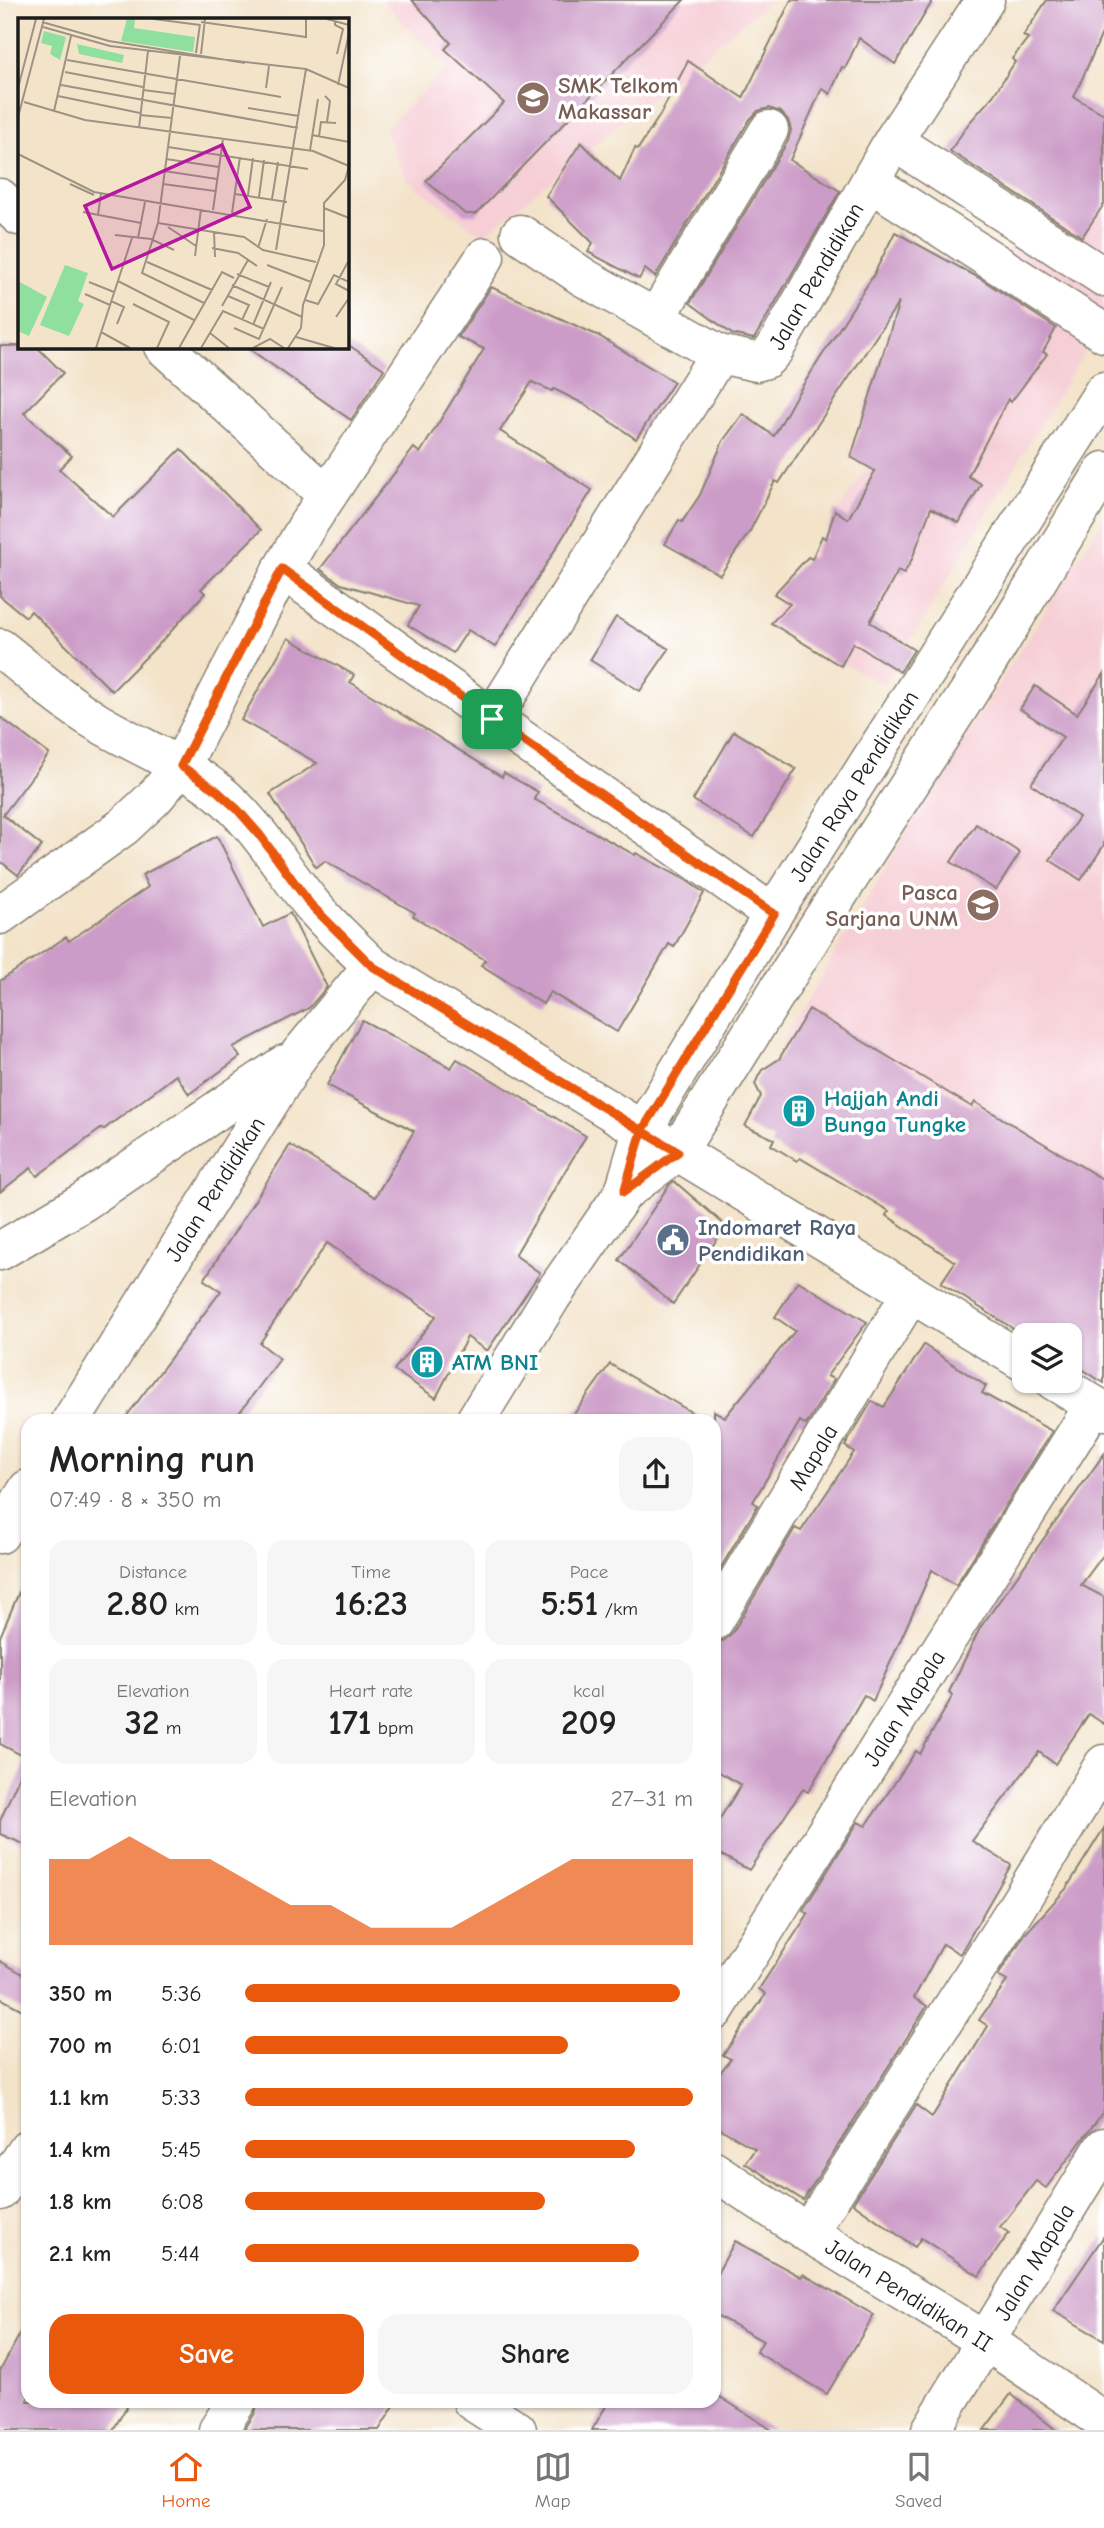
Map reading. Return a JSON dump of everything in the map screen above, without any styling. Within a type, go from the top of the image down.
[{"type":"street","name":"Jalan Pendidikan","points":[[520,234],[583,277],[719,354],[744,361],[766,359],[774,350],[893,141],[985,0]]},
{"type":"street","points":[[656,318],[769,130]]},
{"type":"street","points":[[893,141],[1104,277]]},
{"type":"street","points":[[870,182],[1104,333]]},
{"type":"street","points":[[0,198],[18,215]]},
{"type":"street","points":[[0,915],[132,820],[154,799],[181,766],[282,569],[327,495],[485,257]]},
{"type":"street","points":[[165,348],[327,495]]},
{"type":"street","points":[[492,719],[719,354]]},
{"type":"street","name":"Jalan Raya Pendidikan","points":[[479,1414],[552,1296],[624,1192],[642,1131],[774,914],[1104,391]]},
{"type":"street","name":"Jalan Raya Pendidikan","points":[[624,1192],[678,1152],[829,909],[983,670],[1104,471]]},
{"type":"street","points":[[282,569],[492,719],[774,914]]},
{"type":"street","points":[[0,648],[97,722],[181,766],[216,790],[259,834],[310,904],[372,966],[1012,1355]]},
{"type":"street","name":"Jalan Pendidikan","points":[[75,1414],[299,1055],[372,966]]},
{"type":"street","points":[[0,1251],[83,1202],[299,1055]]},
{"type":"street","name":"Mapala","points":[[721,1608],[911,1293]]},
{"type":"street","points":[[1074,1393],[1099,1408]]},
{"type":"street","name":"Jalan Mapala","points":[[721,2000],[1099,1408]]},
{"type":"street","points":[[808,2233],[1016,1908],[1104,1764]]},
{"type":"street","name":"Jalan Mapala","points":[[932,2430],[1104,2147]]},
{"type":"street","points":[[0,2191],[21,2160]]},
{"type":"street","name":"Jalan Pendidikan II","points":[[721,2176],[808,2233],[986,2342],[1104,2421]]},
{"type":"street","points":[[218,2430],[232,2408]]},
{"type":"street","points":[[483,2408],[517,2430]]},
{"type":"shaded area","name":"SMK Telkom Makassar","points":[[381,0],[771,0],[483,236],[408,181],[384,130],[447,67]]},
{"type":"shaded area","points":[[1104,105],[1104,319],[884,685],[765,623]]},
{"type":"shaded area","name":"Pasca Sarjana UNM","points":[[1104,517],[1104,1240],[781,1044],[920,809]]},
{"type":"building","points":[[412,0],[684,0],[476,214],[465,214],[426,181],[504,103],[445,49],[451,43]]},
{"type":"building","points":[[791,0],[933,0],[895,64],[859,38],[830,94],[822,88],[790,160],[840,191],[754,339],[732,334],[690,303],[788,141],[791,130],[788,120],[781,112],[769,108],[758,111],[750,119],[655,277],[645,269],[639,279],[588,252],[593,243],[546,196],[581,142],[620,181],[635,148],[638,149],[660,115],[688,61],[743,98]]},
{"type":"building","points":[[1047,0],[1104,0],[1104,29],[1074,97],[1104,114],[1104,204],[1082,237],[950,151],[969,123],[993,96],[1015,62],[1012,59],[1028,38],[1023,36]]},
{"type":"building","points":[[895,232],[981,279],[1056,328],[1043,352],[1047,354],[1011,402],[1008,399],[968,476],[981,484],[959,523],[931,508],[904,574],[898,571],[870,622],[914,650],[900,672],[853,643],[841,666],[771,623],[790,604],[774,594],[808,557],[812,559],[822,536],[826,539],[835,510],[848,519],[875,471],[851,457],[899,302],[779,483],[775,481],[750,531],[720,575],[665,544],[679,520],[682,522],[700,495],[723,441],[743,414],[774,436],[796,396],[873,276]]},
{"type":"building","points":[[491,287],[599,336],[674,382],[636,439],[586,405],[554,389],[552,391],[532,382],[500,431],[592,490],[495,647],[468,630],[453,653],[408,625],[419,606],[341,584],[320,569],[414,448],[420,453],[484,349],[458,337]]},
{"type":"building","points":[[0,346],[38,348],[63,373],[24,413],[72,456],[59,469],[113,517],[181,449],[261,530],[201,589],[205,593],[112,691],[31,611],[26,617],[0,596]]},
{"type":"building","points":[[350,346],[384,369],[351,420],[248,348]]},
{"type":"building","points":[[616,617],[669,649],[640,691],[590,660]]},
{"type":"building","points":[[288,638],[354,675],[350,682],[502,777],[504,773],[538,792],[534,799],[686,880],[704,893],[674,947],[669,944],[617,1032],[550,992],[543,1004],[481,965],[485,960],[413,916],[415,913],[325,861],[316,867],[270,794],[317,763],[241,720]]},
{"type":"building","points":[[1104,674],[1104,845],[1081,880],[1050,860],[1079,817],[1031,784],[1063,737],[1020,709],[1035,686],[1077,714]]},
{"type":"building","points":[[0,717],[49,754],[3,815],[42,846],[18,875],[0,861]]},
{"type":"building","points":[[734,731],[796,769],[754,837],[693,800]]},
{"type":"building","points":[[976,824],[1020,853],[996,890],[951,862]]},
{"type":"building","points":[[217,836],[263,927],[290,913],[327,987],[309,1008],[233,1047],[240,1057],[189,1094],[176,1075],[37,1176],[31,1168],[0,1192],[0,981],[66,937],[69,941],[148,887],[142,875]]},
{"type":"building","points":[[809,1009],[972,1107],[975,1102],[1104,1180],[1104,1383],[1082,1369],[1082,1323],[1012,1323],[1012,1328],[941,1283],[955,1262],[886,1215],[889,1211],[800,1158],[797,1161],[771,1145],[774,1139],[745,1126],[761,1096],[755,1084],[759,1075],[779,1059]]},
{"type":"building","points":[[362,1020],[451,1068],[457,1059],[586,1136],[515,1255],[540,1273],[487,1351],[467,1337],[436,1398],[394,1370],[436,1316],[327,1243],[260,1343],[280,1359],[238,1414],[128,1414],[221,1291],[204,1280],[290,1145],[375,1197],[414,1131],[327,1085]]},
{"type":"building","points":[[674,1181],[726,1226],[673,1304],[619,1260]]},
{"type":"building","points":[[798,1281],[867,1322],[827,1376],[834,1379],[806,1425],[800,1421],[753,1502],[758,1505],[721,1567],[721,1415],[725,1417],[795,1331],[775,1317]]},
{"type":"building","points":[[924,1345],[986,1386],[982,1393],[1052,1431],[956,1585],[932,1570],[873,1701],[864,1695],[808,1792],[803,1789],[749,1870],[721,1855],[721,1817],[741,1785],[721,1773],[721,1641],[733,1632],[795,1528],[801,1531],[854,1452],[845,1446],[872,1401],[884,1407]]},
{"type":"building","points":[[610,1364],[694,1414],[574,1414]]},
{"type":"building","points":[[1104,1454],[1104,1554],[1081,1585],[1104,1597],[1104,1724],[1089,1714],[1055,1764],[1039,1752],[972,1841],[1011,1865],[960,1954],[943,1944],[914,1998],[927,2006],[803,2200],[745,2163],[755,2149],[721,2129],[721,2071],[731,2059],[723,2055],[766,1994],[759,1989],[808,1914],[803,1910],[858,1822],[866,1826],[916,1751],[920,1754],[953,1695],[949,1692],[980,1628]]},
{"type":"building","points":[[21,1588],[21,1755],[0,1744],[0,1637]]},
{"type":"building","points":[[21,1772],[21,1843],[0,1834],[0,1821]]},
{"type":"building","points":[[1104,1828],[1104,2111],[1046,2188],[1036,2181],[1000,2227],[1009,2233],[979,2276],[921,2238],[915,2247],[853,2203],[916,2105],[932,2117],[988,2026],[979,2020],[1007,1981],[998,1976],[1025,1934],[1066,1889]]},
{"type":"building","points":[[0,1961],[21,1973],[21,2009],[0,1998]]},
{"type":"building","points":[[1104,2236],[1104,2340],[1053,2311]]},
{"type":"building","points":[[735,2241],[801,2277],[803,2274],[874,2315],[827,2394],[756,2352],[763,2341],[721,2318],[721,2266]]},
{"type":"building","points":[[21,2332],[21,2408],[126,2408],[113,2430],[0,2430],[0,2371]]},
{"type":"building","points":[[1011,2394],[1056,2430],[984,2430]]},
{"type":"building","points":[[721,2398],[772,2430],[592,2430],[605,2408],[721,2408]]},
{"type":"building","points":[[257,2408],[393,2408],[379,2430],[244,2430]]},
{"type":"place","name":"SMK Telkom Makassar","points":[[533,98]]},
{"type":"place","name":"Pasca Sarjana UNM","points":[[983,905]]},
{"type":"place","name":"Hajjah Andi Bunga Tungke","points":[[799,1111]]},
{"type":"place","name":"Indomaret Raya Pendidikan","points":[[673,1240]]},
{"type":"place","name":"ATM BNI","points":[[427,1362]]},
{"type":"route","points":[[492,719],[282,569],[181,766],[216,790],[237,809],[259,834],[310,904],[372,966],[642,1131],[624,1192],[678,1152],[642,1131],[774,914],[492,719]]}]
